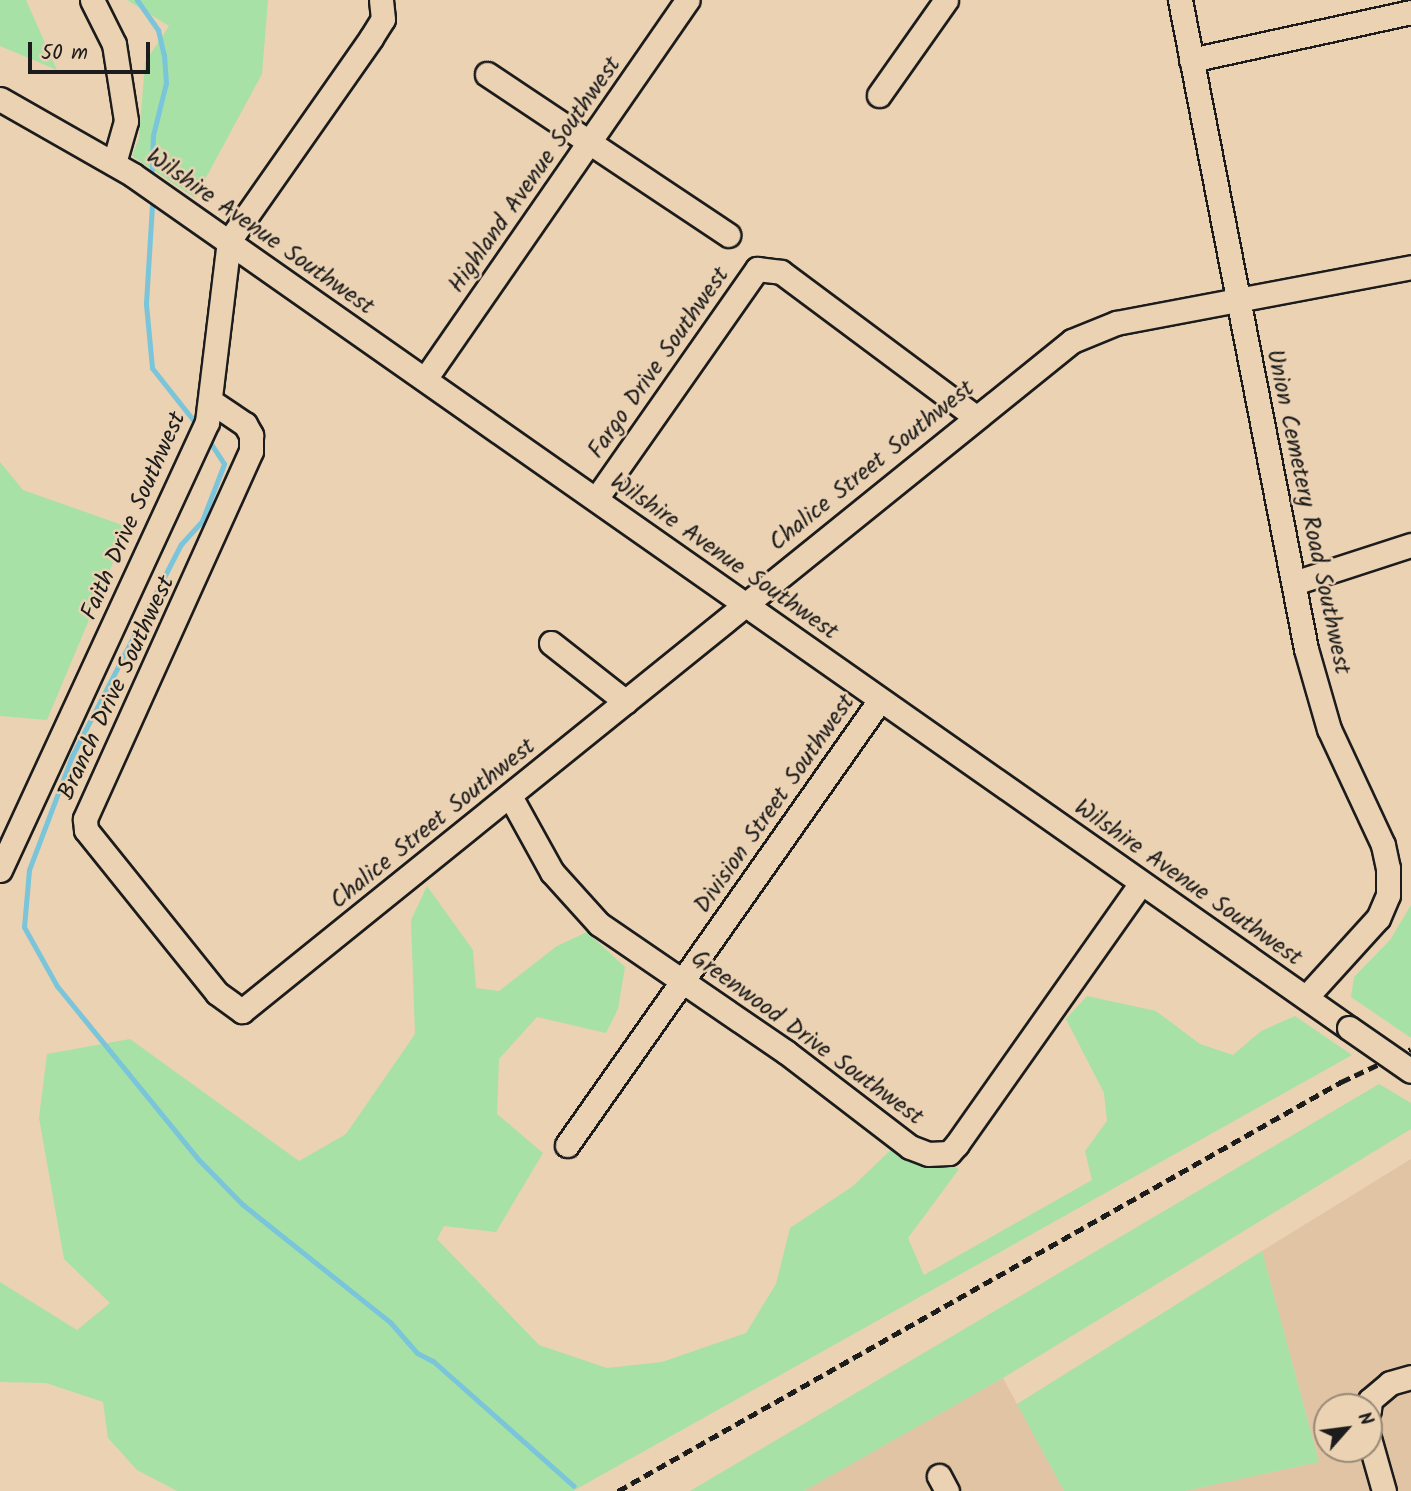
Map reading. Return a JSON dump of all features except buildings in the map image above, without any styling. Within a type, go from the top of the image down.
[{"type":"street","points":[[92,0],[114,44],[126,121],[114,163]]},
{"type":"street","name":"Faith Drive Southwest","points":[[0,870],[206,421],[229,242],[383,19],[381,0]]},
{"type":"street","name":"Highland Avenue Southwest","points":[[425,379],[687,0]]},
{"type":"street","points":[[879,95],[946,0]]},
{"type":"street","name":"Union Cemetery Road Southwest","points":[[1180,0],[1294,583],[1329,729],[1383,845],[1388,867],[1388,895],[1378,918],[1306,997]]},
{"type":"street","points":[[1191,60],[1411,12]]},
{"type":"street","points":[[488,74],[728,235]]},
{"type":"street","name":"Wilshire Avenue Southwest","points":[[0,99],[114,163],[229,242],[1411,1071]]},
{"type":"street","name":"Chalice Street Southwest","points":[[242,1011],[745,605],[974,416],[1063,347],[1097,330],[1411,267]]},
{"type":"street","name":"Fargo Drive Southwest","points":[[596,499],[757,269],[780,272],[974,416]]},
{"type":"street","name":"Branch Drive Southwest","points":[[206,421],[245,424],[251,435],[251,451],[85,819],[86,830],[217,993],[242,1011]]},
{"type":"street","points":[[1294,583],[1411,545]]},
{"type":"street","points":[[551,643],[625,702]]},
{"type":"street","name":"Division Street Southwest","points":[[567,1145],[880,699]]},
{"type":"street","name":"Greenwood Drive Southwest","points":[[510,796],[552,873],[578,905],[910,1147],[928,1154],[949,1153],[1141,883]]},
{"type":"street","points":[[1378,1393],[1390,1383],[1411,1377]]},
{"type":"street","points":[[1376,1463],[1384,1491]]},
{"type":"shaded area","points":[[1411,1159],[1411,1491],[1185,1491],[1314,1463],[1383,1463],[1383,1393],[1313,1393],[1313,1440],[1262,1251]]},
{"type":"shaded area","points":[[1003,1378],[1064,1491],[804,1491]]},
{"type":"green space","points":[[0,0],[26,0],[57,70],[0,46]]},
{"type":"green space","points":[[127,0],[268,0],[262,74],[195,198],[132,156],[139,138],[145,62],[169,26]]},
{"type":"green space","points":[[0,462],[23,490],[128,527],[47,720],[0,716]]},
{"type":"green space","points":[[427,886],[473,950],[476,988],[499,991],[557,946],[587,932],[625,967],[618,1009],[606,1033],[537,1017],[499,1059],[497,1114],[543,1153],[496,1232],[444,1226],[437,1239],[539,1345],[607,1368],[662,1362],[746,1333],[776,1284],[790,1228],[853,1186],[897,1144],[959,1169],[908,1238],[924,1275],[1092,1180],[1085,1151],[1107,1121],[1104,1093],[1066,1019],[1087,996],[1156,1011],[1200,1044],[1233,1055],[1261,1031],[1295,1016],[1352,1055],[573,1491],[177,1491],[137,1470],[108,1438],[103,1402],[46,1383],[0,1382],[0,1282],[77,1330],[110,1303],[64,1259],[39,1118],[47,1054],[130,1039],[299,1161],[346,1134],[415,1034],[411,920]]},
{"type":"green space","points":[[1411,905],[1411,1038],[1351,997],[1354,977],[1390,940]]},
{"type":"green space","points":[[1379,1084],[1411,1103],[1411,1129],[1003,1378],[804,1491],[690,1491]]},
{"type":"green space","points":[[1262,1251],[1313,1440],[1314,1463],[1185,1491],[1064,1491],[1017,1404]]},
{"type":"waterway","points":[[137,0],[158,30],[164,55],[166,83],[153,135],[152,171]]},
{"type":"waterway","points":[[152,205],[146,304],[152,368],[198,426]]},
{"type":"waterway","points":[[206,436],[224,464],[202,521],[181,544],[72,756],[29,870],[24,927],[57,986],[198,1159],[242,1204],[390,1322],[417,1353],[433,1361],[574,1486]]},
{"type":"railway","points":[[618,1491],[1341,1082],[1411,1049]]}]
